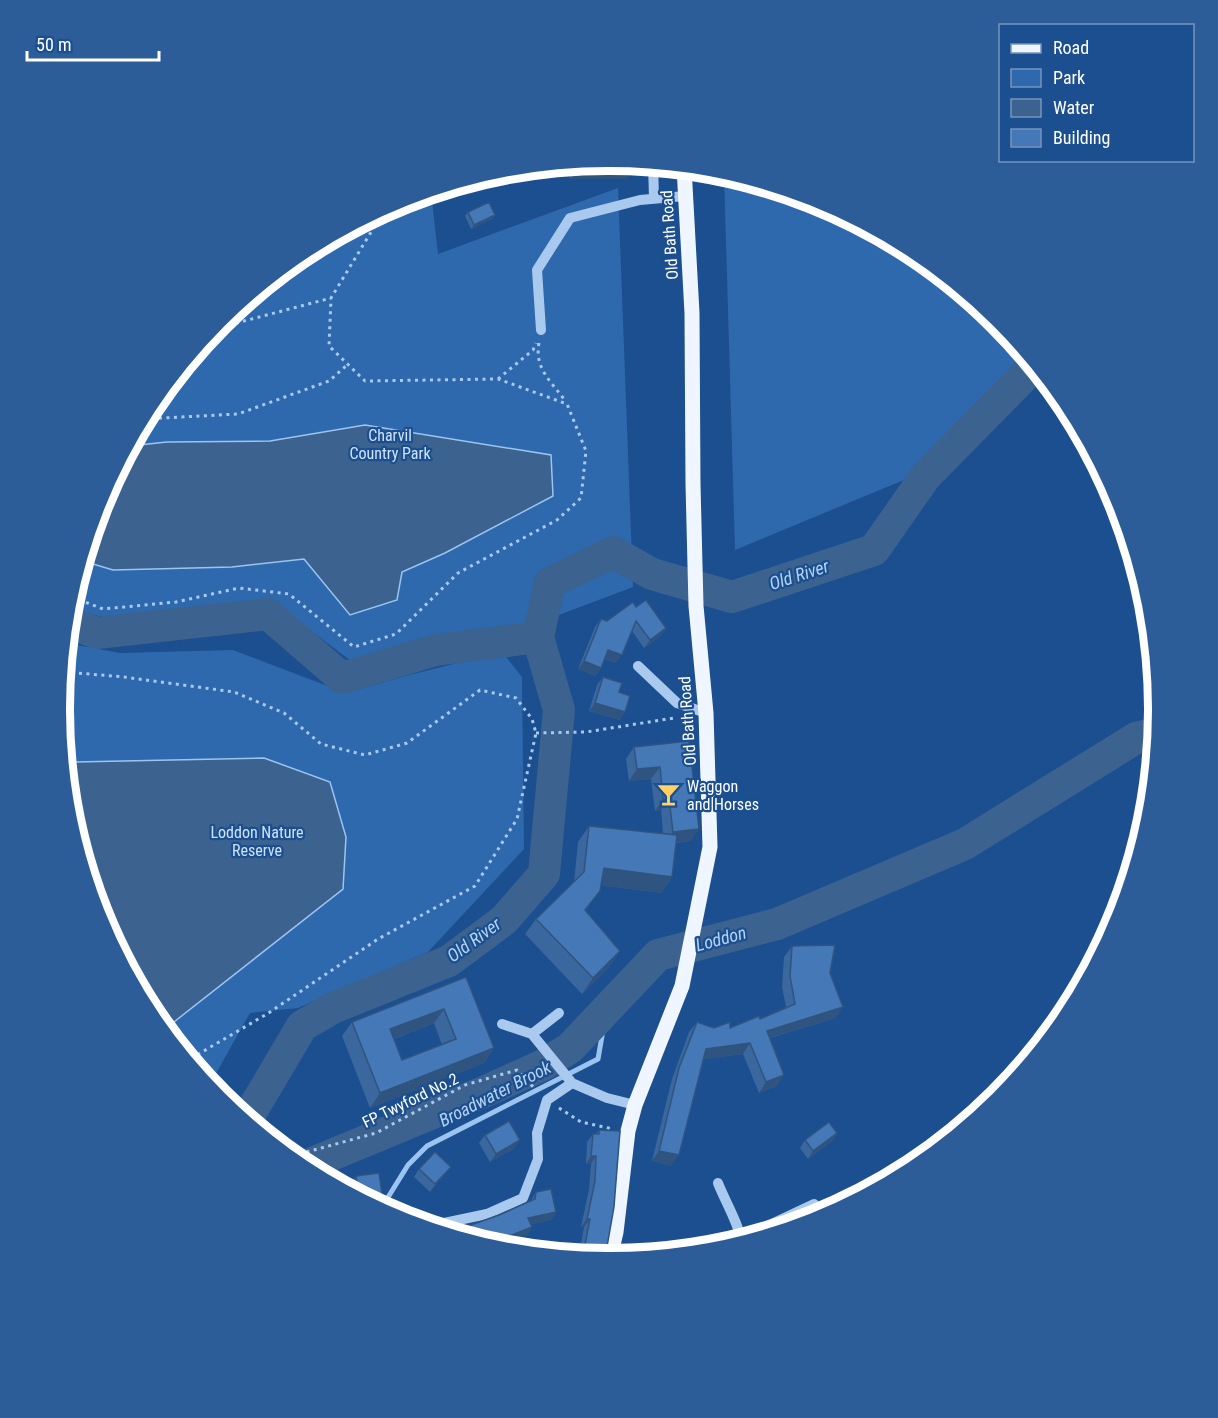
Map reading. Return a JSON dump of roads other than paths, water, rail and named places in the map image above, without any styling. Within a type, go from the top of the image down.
[{"type":"main road","name":"Old Bath Road","points":[[612,1248],[628,1131],[635,1105],[682,986],[710,847],[706,713],[696,606],[692,313],[684,176]]},
{"type":"street","points":[[653,173],[654,198]]},
{"type":"street","points":[[541,330],[537,270],[570,219],[640,200],[685,196]]},
{"type":"street","points":[[638,666],[677,703],[706,713]]},
{"type":"street","points":[[532,1034],[559,1013]]},
{"type":"street","points":[[502,1024],[532,1034],[570,1081],[607,1098],[635,1105]]},
{"type":"street","points":[[448,1223],[487,1215],[523,1198],[538,1159],[537,1133],[547,1100],[570,1081]]},
{"type":"street","points":[[718,1183],[740,1231]]},
{"type":"street","points":[[783,1219],[814,1204]]},
{"type":"water","points":[[365,425],[551,455],[553,496],[445,553],[402,572],[397,600],[350,615],[304,559],[232,567],[113,570],[91,563],[111,503],[140,445],[167,442],[270,441]]},
{"type":"water","points":[[264,758],[330,782],[346,837],[343,889],[172,1023],[143,978],[111,915],[99,882],[81,814],[75,779],[75,762]]},
{"type":"waterway","name":"Old River","points":[[251,1112],[302,1026],[333,1008],[449,961],[504,920],[544,874],[559,710],[538,637],[550,583],[613,552],[652,574],[732,597],[874,550],[925,477],[1028,372]]},
{"type":"waterway","name":"Old River","points":[[77,626],[97,633],[268,614],[342,678],[436,650],[538,637]]},
{"type":"waterway","name":"Loddon","points":[[317,1161],[543,1065],[570,1048],[658,955],[777,924],[965,844],[1136,738],[1146,735]]},
{"type":"waterway","name":"Broadwater Brook","points":[[387,1199],[408,1165],[427,1146],[598,1059],[607,1007]]},
{"type":"place","name":"Waggon and Horses","points":[[669,795]]},
{"type":"park label","name":"Charvil Country Park","points":[[390,444]]},
{"type":"park label","name":"Loddon Nature Reserve","points":[[257,841]]}]
